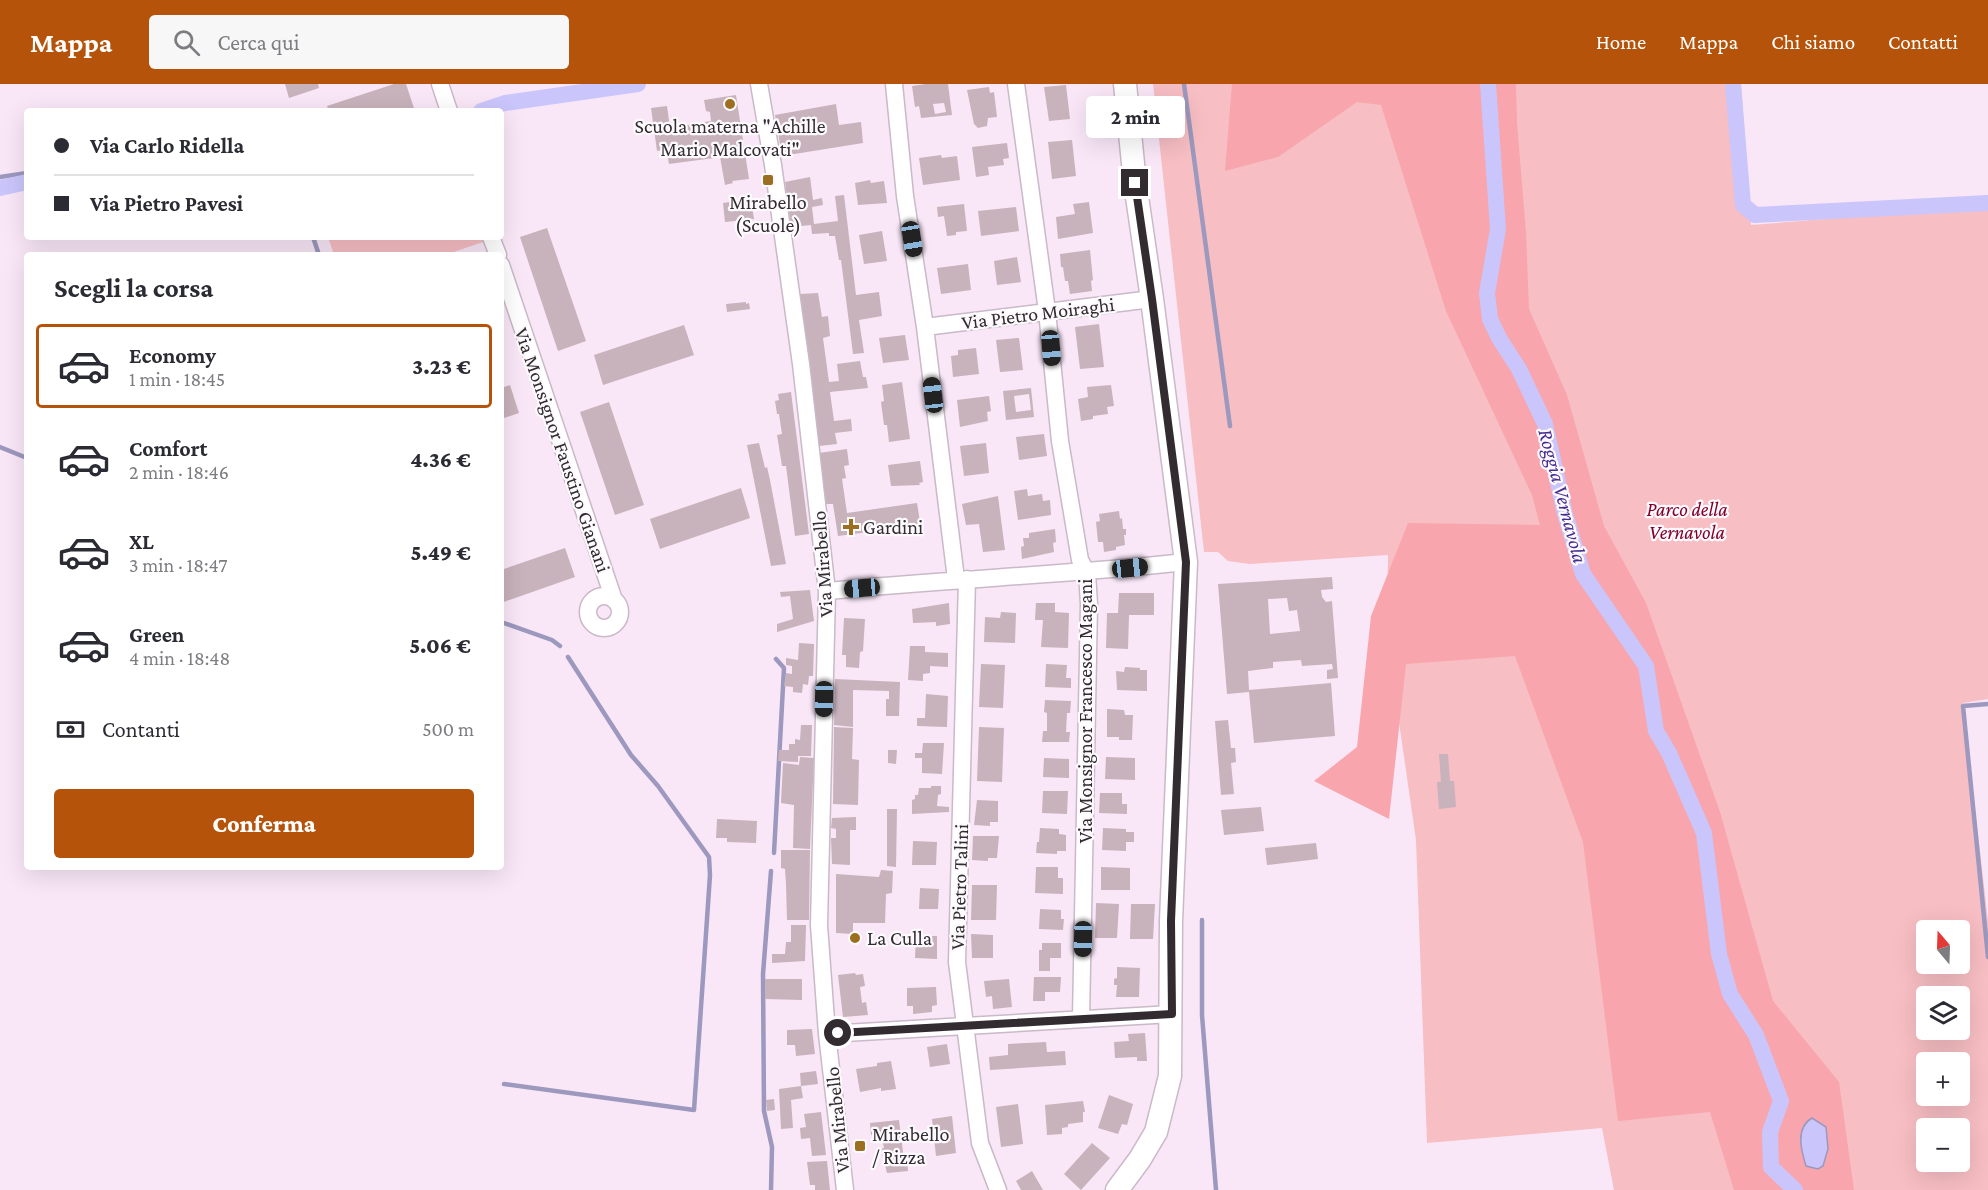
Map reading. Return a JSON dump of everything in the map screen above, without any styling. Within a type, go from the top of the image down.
[{"type":"street","points":[[440,84],[448,108]]},
{"type":"street","name":"Via Mirabello","points":[[759,84],[773,165],[799,352],[827,591],[819,925],[827,1034],[845,1190]]},
{"type":"street","name":"Via Pietro Talini","points":[[894,84],[905,196],[962,579],[957,962],[980,1143],[998,1190]]},
{"type":"street","name":"Via Monsignor Francesco Magani","points":[[1016,84],[1047,311],[1060,441],[1080,560],[1087,573],[1089,616],[1081,1019]]},
{"type":"street","points":[[1117,1190],[1156,1132],[1170,1076],[1171,921],[1186,562],[1135,183],[1125,84]]},
{"type":"street","name":"Via Monsignor Faustino Gianani","points":[[504,274],[614,600]]},
{"type":"street","name":"Via Pietro Moiraghi","points":[[925,327],[1152,299]]},
{"type":"street","points":[[827,591],[962,579],[1087,573],[1186,562]]},
{"type":"street","points":[[827,1034],[964,1024],[1172,1014]]},
{"type":"green space","name":"Parco della Vernavola","points":[[1153,84],[1741,84],[1751,225],[1988,206],[1988,699],[1963,703],[1988,921],[1988,1190],[1614,1190],[1602,1128],[1427,1143],[1416,840],[1387,639],[1388,555],[1250,564],[1228,561],[1218,552],[1204,552]]},
{"type":"green space","points":[[329,240],[482,240],[483,242],[454,252],[333,252]]},
{"type":"shaded area","points":[[1232,84],[1516,84],[1529,309],[1567,395],[1604,526],[1646,603],[1720,812],[1773,1001],[1839,1082],[1854,1190],[1734,1190],[1710,1112],[1618,1121],[1583,842],[1515,656],[1406,664],[1389,819],[1314,781],[1357,747],[1371,616],[1408,523],[1540,525],[1532,495],[1446,311],[1381,105],[1357,102],[1278,157],[1225,171]]},
{"type":"shaded area","points":[[1812,1118],[1826,1127],[1828,1149],[1823,1166],[1818,1169],[1806,1166],[1801,1146],[1803,1127]]},
{"type":"building","points":[[285,84],[318,84],[319,88],[289,98]]},
{"type":"building","points":[[394,84],[406,84],[414,108],[328,108],[327,106]]},
{"type":"building","points":[[948,84],[952,115],[921,118],[919,106],[915,107],[912,86]],"holes":[[[944,103],[946,112],[935,114],[933,104]]]},
{"type":"building","points":[[1066,85],[1070,119],[1049,121],[1044,87]]},
{"type":"building","points":[[989,87],[990,93],[994,92],[997,117],[988,118],[987,126],[978,128],[974,124],[967,90]]},
{"type":"building","points":[[736,95],[749,179],[732,181],[733,183],[725,185],[719,151],[713,152],[714,158],[669,164],[666,149],[657,151],[651,108],[667,106],[670,128],[711,121],[710,112],[706,111],[704,100]]},
{"type":"building","points":[[836,104],[839,125],[861,122],[863,143],[782,156],[775,115]]},
{"type":"building","points":[[1072,140],[1076,176],[1052,179],[1048,142]]},
{"type":"building","points":[[1007,143],[1009,158],[1003,159],[1004,165],[988,167],[989,175],[976,177],[972,147]]},
{"type":"building","points":[[941,155],[942,158],[957,156],[960,180],[923,185],[919,158]]},
{"type":"building","points":[[810,177],[813,200],[822,198],[823,205],[812,207],[814,224],[838,221],[835,196],[844,195],[856,295],[879,292],[882,316],[859,320],[864,353],[853,354],[841,260],[839,260],[835,236],[829,236],[829,233],[812,234],[811,225],[791,227],[785,182]]},
{"type":"building","points":[[870,180],[871,183],[884,181],[887,203],[858,205],[855,183]]},
{"type":"building","points":[[751,199],[754,219],[725,222],[723,203]]},
{"type":"building","points":[[1089,202],[1093,233],[1058,239],[1056,217],[1075,214],[1073,204]]},
{"type":"building","points":[[964,204],[967,231],[947,236],[944,216],[938,217],[937,207]]},
{"type":"building","points":[[1016,207],[1019,231],[981,236],[978,211]]},
{"type":"building","points":[[547,228],[586,341],[558,351],[520,237]]},
{"type":"building","points":[[882,231],[887,261],[864,264],[859,235]]},
{"type":"building","points":[[1090,250],[1092,291],[1070,294],[1068,281],[1065,281],[1063,267],[1061,267],[1060,254]]},
{"type":"building","points":[[1017,257],[1021,282],[997,285],[994,261]]},
{"type":"building","points":[[968,264],[971,290],[941,294],[937,268]]},
{"type":"building","points":[[818,293],[822,317],[828,316],[830,336],[823,338],[829,382],[839,381],[837,364],[860,361],[868,388],[830,392],[834,421],[851,419],[852,431],[835,433],[837,444],[819,446],[800,294]]},
{"type":"building","points":[[746,302],[746,304],[749,303],[750,309],[727,312],[726,304]]},
{"type":"building","points":[[1099,324],[1104,367],[1080,369],[1075,327]]},
{"type":"building","points":[[684,325],[694,355],[603,385],[594,355]]},
{"type":"building","points":[[905,335],[909,360],[883,363],[879,338]]},
{"type":"building","points":[[1019,338],[1023,370],[1000,372],[996,340]]},
{"type":"building","points":[[976,348],[979,374],[953,377],[951,356],[958,355],[958,350]]},
{"type":"building","points":[[902,382],[910,439],[889,442],[881,402],[884,401],[882,385]]},
{"type":"building","points":[[510,385],[519,413],[504,418],[504,387]]},
{"type":"building","points":[[1111,385],[1114,406],[1107,407],[1108,414],[1093,416],[1093,419],[1081,421],[1078,399],[1088,397],[1087,387]]},
{"type":"building","points":[[1031,388],[1034,417],[1006,420],[1003,391]],"holes":[[[1029,394],[1031,410],[1016,412],[1014,396]]]},
{"type":"building","points":[[791,392],[809,534],[795,536],[786,466],[782,466],[777,435],[782,434],[775,401],[779,400],[778,394]]},
{"type":"building","points":[[989,396],[991,411],[987,412],[988,421],[960,427],[957,400]]},
{"type":"building","points":[[609,402],[644,505],[615,515],[580,412]]},
{"type":"building","points":[[1044,434],[1047,456],[1019,460],[1016,437]]},
{"type":"building","points":[[759,443],[770,480],[786,564],[771,566],[747,445]]},
{"type":"building","points":[[986,443],[989,473],[964,476],[960,446]]},
{"type":"building","points":[[847,449],[849,465],[844,466],[846,478],[842,479],[847,513],[917,503],[921,528],[838,536],[833,504],[826,504],[819,453]]},
{"type":"building","points":[[920,461],[923,482],[919,483],[920,485],[891,486],[888,465]]},
{"type":"building","points":[[741,488],[750,518],[660,549],[650,519]]},
{"type":"building","points":[[1027,489],[1028,496],[1042,494],[1043,501],[1050,500],[1051,515],[1018,520],[1014,491]]},
{"type":"building","points":[[998,496],[1005,550],[983,552],[979,524],[966,525],[962,504]]},
{"type":"building","points":[[1119,511],[1123,529],[1126,529],[1125,545],[1116,547],[1116,550],[1104,552],[1103,542],[1098,542],[1096,522],[1100,521],[1099,514]]},
{"type":"building","points":[[1055,529],[1054,552],[1022,559],[1023,538],[1029,538],[1029,533]]},
{"type":"building","points":[[565,548],[575,577],[504,602],[504,569]]},
{"type":"building","points":[[1332,577],[1333,589],[1321,590],[1326,602],[1332,601],[1338,678],[1327,679],[1327,670],[1333,669],[1332,664],[1302,666],[1301,660],[1273,662],[1273,668],[1248,671],[1249,690],[1331,683],[1335,736],[1254,743],[1249,692],[1227,694],[1218,584]],"holes":[[[1287,598],[1289,611],[1297,610],[1300,631],[1270,634],[1268,599]]]},
{"type":"building","points":[[810,590],[814,621],[777,632],[777,624],[793,619],[790,596],[781,597],[780,592]]},
{"type":"building","points":[[1119,593],[1154,593],[1154,615],[1129,615],[1128,649],[1106,648],[1107,613],[1118,613]]},
{"type":"building","points":[[949,603],[950,624],[936,626],[936,622],[913,623],[912,609]]},
{"type":"building","points":[[1036,603],[1055,603],[1055,612],[1069,613],[1068,648],[1041,647],[1043,620],[1035,620]]},
{"type":"building","points":[[1001,612],[1016,613],[1015,643],[984,642],[985,617],[1000,618]]},
{"type":"building","points":[[844,618],[865,619],[863,651],[860,652],[859,668],[846,667],[846,655],[842,655]]},
{"type":"building","points":[[799,643],[814,644],[813,676],[809,676],[808,685],[803,684],[802,693],[793,692],[793,687],[784,686],[786,673],[792,674],[792,666],[786,665],[786,658],[798,660]]},
{"type":"building","points":[[910,646],[925,646],[925,652],[948,653],[948,667],[930,666],[930,673],[923,674],[923,681],[908,680]]},
{"type":"building","points":[[981,664],[1005,665],[1003,708],[979,707]]},
{"type":"building","points":[[1046,664],[1067,665],[1066,678],[1071,678],[1071,688],[1045,687]]},
{"type":"building","points":[[1125,667],[1147,670],[1147,691],[1117,690],[1116,671],[1124,672]]},
{"type":"building","points":[[835,679],[900,682],[899,716],[886,716],[886,699],[889,699],[889,691],[853,690],[853,727],[834,725]]},
{"type":"building","points":[[926,694],[948,696],[947,727],[917,726],[917,718],[925,718]]},
{"type":"building","points":[[1045,700],[1071,701],[1070,713],[1067,713],[1066,732],[1070,732],[1069,742],[1042,742],[1043,731],[1047,731]]},
{"type":"building","points":[[1107,709],[1124,710],[1125,715],[1133,715],[1132,740],[1107,737]]},
{"type":"building","points":[[1228,720],[1231,748],[1235,748],[1236,762],[1231,763],[1234,794],[1221,795],[1215,721]]},
{"type":"building","points":[[801,725],[812,725],[811,756],[798,756],[798,762],[778,761],[779,750],[789,750],[789,744],[795,744],[795,739],[800,740]]},
{"type":"building","points":[[834,727],[853,728],[852,759],[859,760],[858,805],[833,804]]},
{"type":"building","points":[[979,727],[1004,728],[1002,782],[977,781]]},
{"type":"building","points":[[923,743],[944,743],[942,774],[922,773],[922,758],[915,758],[915,753],[922,753]]},
{"type":"building","points":[[888,750],[897,750],[896,764],[888,763]]},
{"type":"building","points":[[1439,754],[1448,754],[1450,781],[1454,781],[1456,807],[1439,809],[1437,782],[1441,782]]},
{"type":"building","points":[[800,757],[814,758],[810,849],[793,848],[794,805],[781,803],[783,763],[799,765]]},
{"type":"building","points":[[1106,757],[1135,758],[1135,780],[1105,779]]},
{"type":"building","points":[[1044,758],[1069,759],[1069,778],[1043,777]]},
{"type":"building","points":[[931,786],[941,786],[937,806],[949,807],[949,812],[912,814],[912,800],[915,799],[915,795],[918,795],[919,788],[931,788]]},
{"type":"building","points":[[1043,791],[1068,791],[1067,814],[1042,813]]},
{"type":"building","points":[[1100,793],[1122,793],[1122,804],[1127,804],[1127,814],[1099,813]]},
{"type":"building","points":[[977,800],[998,801],[998,822],[990,822],[990,826],[974,825]]},
{"type":"building","points":[[1261,807],[1264,831],[1224,835],[1221,810]]},
{"type":"building","points":[[887,809],[897,809],[896,867],[887,866]]},
{"type":"building","points":[[856,817],[856,830],[850,830],[850,865],[832,864],[831,838],[836,838],[836,829],[831,828],[832,818]]},
{"type":"building","points":[[717,819],[757,821],[756,843],[727,842],[727,838],[716,838]]},
{"type":"building","points":[[1040,828],[1059,829],[1059,834],[1066,835],[1066,851],[1057,851],[1057,854],[1036,853]]},
{"type":"building","points":[[1103,828],[1126,829],[1126,832],[1134,832],[1134,842],[1126,842],[1126,851],[1102,850]]},
{"type":"building","points":[[973,836],[999,836],[997,858],[988,858],[988,861],[972,860]]},
{"type":"building","points":[[913,841],[937,842],[936,865],[912,865]]},
{"type":"building","points":[[1316,843],[1318,859],[1267,865],[1265,848]]},
{"type":"building","points":[[781,850],[810,850],[809,920],[787,920],[785,869],[781,868]]},
{"type":"building","points":[[1036,867],[1058,867],[1058,878],[1063,878],[1063,894],[1035,893]]},
{"type":"building","points":[[1101,867],[1130,868],[1130,890],[1101,890]]},
{"type":"building","points":[[881,870],[893,871],[892,893],[886,894],[885,923],[853,923],[853,934],[836,933],[836,874],[879,877]]},
{"type":"building","points":[[972,885],[997,885],[996,920],[971,920]]},
{"type":"building","points":[[920,888],[939,889],[938,909],[919,909]]},
{"type":"building","points":[[1096,903],[1119,904],[1117,938],[1095,938]]},
{"type":"building","points":[[1131,904],[1155,904],[1153,939],[1130,939]]},
{"type":"building","points":[[1040,909],[1061,910],[1061,919],[1064,919],[1063,930],[1039,929]]},
{"type":"building","points":[[791,925],[806,925],[805,961],[772,963],[772,954],[785,954],[786,942],[791,942]]},
{"type":"building","points":[[971,934],[993,935],[993,958],[972,958]]},
{"type":"building","points":[[916,936],[937,936],[937,959],[915,958]]},
{"type":"building","points":[[1042,943],[1061,943],[1061,958],[1050,958],[1050,971],[1039,971],[1039,950],[1042,950]]},
{"type":"building","points":[[1117,967],[1140,968],[1139,997],[1116,997],[1117,985],[1114,985],[1114,979],[1117,978]]},
{"type":"building","points":[[855,973],[856,975],[863,974],[865,986],[860,987],[862,1003],[866,1002],[868,1015],[843,1017],[838,975]]},
{"type":"building","points":[[1034,977],[1061,977],[1060,992],[1045,992],[1045,1001],[1033,1001]]},
{"type":"building","points":[[765,979],[802,979],[802,1000],[765,999]]},
{"type":"building","points":[[1009,979],[1012,1007],[993,1009],[992,996],[986,997],[984,981]]},
{"type":"building","points":[[936,987],[937,1005],[932,1006],[932,1012],[913,1014],[913,1006],[907,1006],[907,988]]},
{"type":"building","points":[[812,1029],[815,1054],[796,1056],[795,1045],[787,1045],[787,1030]]},
{"type":"building","points":[[1145,1033],[1147,1061],[1137,1061],[1137,1057],[1115,1058],[1114,1042],[1129,1041],[1128,1034]]},
{"type":"building","points":[[1046,1042],[1047,1052],[1065,1051],[1066,1065],[990,1070],[989,1057],[1008,1055],[1008,1044]]},
{"type":"building","points":[[947,1044],[950,1064],[930,1067],[927,1047]]},
{"type":"building","points":[[891,1061],[896,1089],[881,1091],[881,1088],[860,1092],[856,1069]]},
{"type":"building","points":[[816,1071],[818,1084],[801,1086],[800,1073]]},
{"type":"building","points":[[801,1086],[803,1098],[791,1100],[793,1128],[781,1129],[779,1089]]},
{"type":"building","points":[[1109,1095],[1133,1104],[1127,1125],[1122,1124],[1118,1134],[1098,1128]]},
{"type":"building","points":[[774,1099],[775,1110],[767,1111],[766,1100]]},
{"type":"building","points":[[1083,1101],[1085,1112],[1083,1112],[1083,1122],[1068,1124],[1068,1127],[1062,1128],[1062,1134],[1047,1135],[1045,1105]]},
{"type":"building","points":[[1018,1104],[1023,1144],[1001,1147],[996,1107]]},
{"type":"building","points":[[821,1112],[826,1155],[812,1156],[810,1138],[801,1139],[800,1128],[806,1127],[804,1114]]},
{"type":"building","points":[[952,1116],[956,1153],[936,1156],[932,1119]]},
{"type":"building","points":[[899,1120],[904,1160],[907,1159],[908,1171],[887,1173],[881,1149],[884,1148],[881,1134],[871,1135],[870,1123]]},
{"type":"building","points":[[1092,1143],[1110,1158],[1081,1190],[1064,1174]]},
{"type":"building","points":[[827,1161],[830,1190],[815,1190],[815,1185],[810,1185],[807,1162]]},
{"type":"building","points":[[1032,1171],[1043,1190],[1021,1190],[1016,1181]]},
{"type":"waterway","points":[[490,108],[505,103],[638,84]]},
{"type":"waterway","points":[[1184,84],[1230,426]]},
{"type":"waterway","name":"Roggia Vernavola","points":[[1488,84],[1498,229],[1487,293],[1490,319],[1519,369],[1545,424],[1565,514],[1583,574],[1646,666],[1656,731],[1669,753],[1704,833],[1719,954],[1730,994],[1756,1035],[1781,1101],[1770,1132],[1771,1167],[1795,1190]]},
{"type":"waterway","points":[[1733,84],[1743,205],[1755,215],[1988,203]]},
{"type":"waterway","points":[[0,177],[24,173]]},
{"type":"waterway","points":[[0,188],[24,183]]},
{"type":"waterway","points":[[314,240],[318,252]]},
{"type":"waterway","points":[[0,447],[24,457]]},
{"type":"waterway","points":[[504,623],[552,640],[560,646]]},
{"type":"waterway","points":[[504,1084],[694,1110],[710,875],[709,857],[658,786],[631,755],[568,657]]},
{"type":"waterway","points":[[774,853],[784,668],[776,659]]},
{"type":"waterway","points":[[1988,704],[1963,706],[1988,957]]},
{"type":"waterway","points":[[771,871],[763,974],[764,1111],[772,1147],[771,1190]]},
{"type":"waterway","points":[[1202,920],[1202,1015],[1216,1190]]},
{"type":"place","name":"Scuola materna \"Achille Mario Malcovati\"","points":[[730,104]]},
{"type":"place","name":"Mirabello (Scuole)","points":[[768,180]]},
{"type":"place","name":"Gardini","points":[[851,527]]},
{"type":"place","name":"La Culla","points":[[855,938]]},
{"type":"place","name":"Mirabello / Rizza","points":[[860,1146]]},
{"type":"route","points":[[838,1033],[964,1024],[1172,1014],[1171,921],[1186,562],[1135,183]]}]
